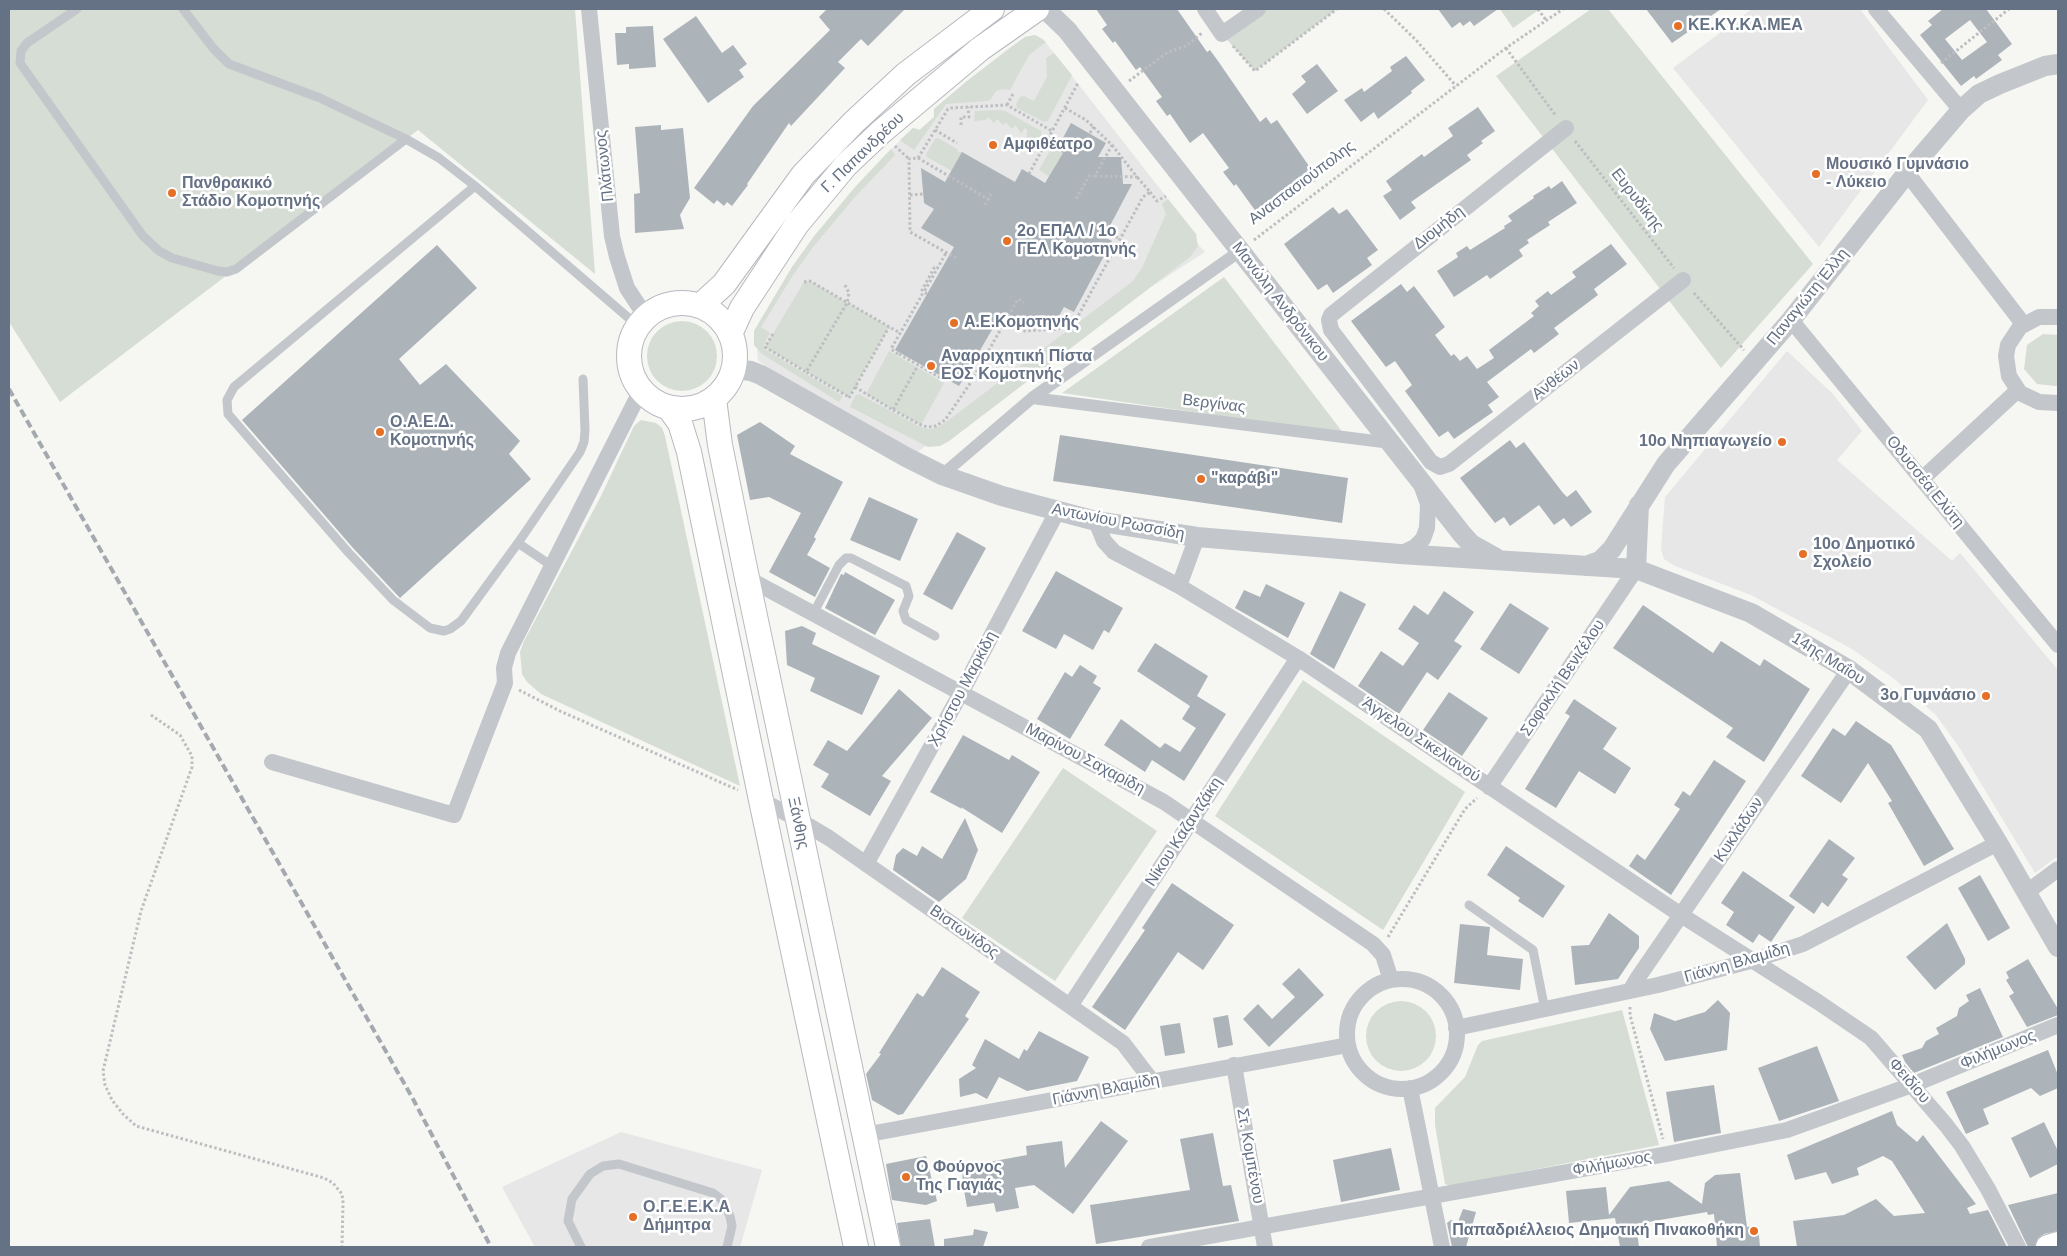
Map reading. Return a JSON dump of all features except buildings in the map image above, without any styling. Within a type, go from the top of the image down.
[{"type":"main road","points":[[962,30],[975,9]]},
{"type":"main road","name":"Γ. Παπανδρέου","points":[[700,306],[724,284],[803,175],[854,122],[906,74],[992,9]]},
{"type":"main road","name":"Γ. Παπανδρέου","points":[[730,334],[742,308],[797,224],[846,165],[980,49],[1038,9]]},
{"type":"main road","points":[[672,304],[700,306],[718,317],[730,334],[735,351],[734,369],[726,385],[714,398],[698,407],[690,409],[669,408],[655,402],[641,390],[632,376],[628,359],[630,342],[642,321],[654,311],[672,304]]},
{"type":"main road","name":"Ξάνθης","points":[[714,398],[720,445],[747,578],[888,1247]]},
{"type":"main road","name":"Ξάνθης","points":[[669,408],[680,423],[689,452],[856,1247]]},
{"type":"main road","points":[[2048,1247],[2058,1244]]},
{"type":"street","name":"Πλάτωνος","points":[[589,9],[612,236],[617,257],[642,321]]},
{"type":"street","name":"Μανώλη Ανδρόνικου","points":[[1044,9],[1067,30],[1471,544],[1503,561]]},
{"type":"street","points":[[1205,9],[1218,29],[1258,9]]},
{"type":"street","points":[[1876,9],[1961,110]]},
{"type":"street","name":"Παναγιώτη Έλλη","points":[[1586,566],[1600,561],[1612,549],[1666,464],[1791,320],[1907,173],[1961,110],[1979,94],[2000,84],[2057,66]]},
{"type":"street","name":"Διομήδη","points":[[1377,391],[1329,325],[1329,320],[1334,312],[1566,128]]},
{"type":"street","points":[[1907,173],[2024,325]]},
{"type":"street","points":[[942,474],[1032,398],[1240,251]]},
{"type":"street","name":"Ανθέων","points":[[1377,391],[1435,465],[1445,467],[1683,280]]},
{"type":"street","points":[[2058,317],[2039,318],[2024,325],[2013,336],[2008,345],[2006,356],[2008,376],[2018,390],[2029,399],[2039,402],[2058,402]]},
{"type":"street","name":"Οδυσσέα Ελύτη","points":[[1791,320],[2058,645]]},
{"type":"street","name":"Αντωνίου Ρωσσίδη","points":[[734,369],[751,371],[761,375],[906,458],[942,474],[1002,496],[1096,522],[1196,537],[1503,561]]},
{"type":"street","points":[[272,762],[454,815],[505,683],[504,668],[508,653],[641,390]]},
{"type":"street","points":[[1922,479],[2018,390]]},
{"type":"street","points":[[1360,404],[1377,391]]},
{"type":"street","name":"Βεργίνας","points":[[1032,398],[1391,443]]},
{"type":"street","points":[[1400,554],[1415,547],[1423,539],[1427,528],[1428,504],[1421,482]]},
{"type":"street","points":[[1636,570],[1639,505]]},
{"type":"street","name":"Χρήστου Μαρκίδη","points":[[866,864],[961,693],[1057,512]]},
{"type":"street","name":"Άγγελου Σικελιανού","points":[[1096,522],[1104,541],[1114,552],[1179,586],[1298,658],[1751,961]]},
{"type":"street","points":[[1179,586],[1196,537]]},
{"type":"street","name":"14ης Μαΐου","points":[[1503,561],[1636,570],[1751,612],[1849,670],[1928,729],[1998,843],[2058,947]]},
{"type":"street","name":"Σοφοκλή Βενιζέλου","points":[[1489,787],[1636,570]]},
{"type":"street","name":"Μαρίνου Σαχαρίδη","points":[[747,578],[1160,799],[1380,951]]},
{"type":"street","name":"Νίκου Καζαντζάκη","points":[[1070,1006],[1298,658]]},
{"type":"street","name":"Κυκλάδων","points":[[1630,992],[1849,670]]},
{"type":"street","name":"Βιστωνίδος","points":[[761,800],[797,819],[866,864],[1123,1044],[1152,1081]]},
{"type":"street","name":"Γιάννη Βλαμίδη","points":[[1456,1028],[1630,992],[1751,961],[1814,940],[1998,843]]},
{"type":"street","points":[[2027,892],[2058,870]]},
{"type":"street","points":[[1380,951],[1391,980]]},
{"type":"street","name":"Φειδίου","points":[[1751,961],[1818,1002],[1871,1038],[1962,1146],[1988,1189],[2018,1247]]},
{"type":"street","points":[[1391,980],[1410,980],[1437,992],[1449,1007],[1456,1028],[1454,1050],[1442,1071],[1422,1085],[1410,1088],[1389,1087],[1370,1079],[1355,1064],[1348,1044],[1346,1030],[1349,1016],[1356,1003],[1365,993],[1391,980]]},
{"type":"street","name":"Φιλήμωνος","points":[[1149,1247],[1667,1154],[1787,1130],[1912,1085],[2058,1025]]},
{"type":"street","name":"Γιάννη Βλαμίδη","points":[[864,1135],[1348,1044]]},
{"type":"street","name":"Στ. Κομπένου","points":[[1234,1066],[1266,1247]]},
{"type":"street","points":[[1410,1088],[1442,1247]]},
{"type":"lane","points":[[77,9],[27,43],[20,52],[20,63],[143,236],[159,251],[172,258],[218,271],[227,272],[236,269],[406,139]]},
{"type":"lane","points":[[183,9],[213,48],[229,64],[320,98],[406,139],[440,158],[642,321]]},
{"type":"lane","points":[[475,186],[234,388],[229,393],[226,407],[231,420],[393,600],[430,628],[444,631],[456,626],[518,543],[575,461],[584,442],[583,379]]},
{"type":"lane","points":[[518,543],[552,566]]},
{"type":"lane","points":[[813,614],[838,565],[842,561],[851,558],[906,586],[909,596],[903,611],[906,620],[935,636]]},
{"type":"lane","points":[[1469,905],[1533,950],[1545,1010]]},
{"type":"lane","points":[[581,1247],[568,1221],[572,1199],[590,1174],[604,1166],[619,1164],[713,1193],[721,1199],[730,1216],[732,1226],[727,1247]]},
{"type":"path","points":[[1115,91],[1168,52],[1186,46],[1218,29],[1255,71],[1337,9]]},
{"type":"path","points":[[1384,9],[1416,40],[1456,86]]},
{"type":"path","points":[[1538,9],[1546,20]]},
{"type":"path","name":"Αναστασιούπολης","points":[[1240,251],[1506,48],[1563,9]]},
{"type":"path","points":[[1928,73],[2009,9]]},
{"type":"path","name":"Ευρυδίκης","points":[[1506,48],[1683,280],[1755,363]]},
{"type":"path","points":[[1030,174],[1078,83]]},
{"type":"path","points":[[1007,106],[1014,92]]},
{"type":"path","points":[[918,158],[948,110],[968,107],[1007,106],[1052,131]]},
{"type":"path","points":[[961,125],[962,117],[969,117],[968,107]]},
{"type":"path","points":[[1065,108],[1094,126],[1112,145],[1157,201],[1166,196]]},
{"type":"path","points":[[1090,134],[1094,126]]},
{"type":"path","points":[[935,130],[957,143]]},
{"type":"path","points":[[1095,176],[1112,145]]},
{"type":"path","points":[[895,146],[909,159],[910,232],[956,258]]},
{"type":"path","points":[[909,159],[918,158],[988,199]]},
{"type":"path","points":[[1076,199],[1089,176],[1137,177]]},
{"type":"path","points":[[1005,323],[1023,331],[1058,329],[1073,322],[1083,308],[1143,197],[1150,192]]},
{"type":"path","points":[[910,195],[923,194]]},
{"type":"path","points":[[985,205],[992,194]]},
{"type":"path","points":[[1107,232],[1120,239]]},
{"type":"path","points":[[927,294],[924,292],[946,253]]},
{"type":"path","points":[[938,267],[934,268],[891,350],[946,381],[947,379]]},
{"type":"path","points":[[804,282],[810,281],[900,333]]},
{"type":"path","points":[[806,372],[847,303],[849,293],[845,285]]},
{"type":"path","points":[[855,387],[921,425],[928,427],[936,426],[945,420],[953,410],[1018,299],[1024,302]]},
{"type":"path","points":[[845,405],[889,327]]},
{"type":"path","points":[[773,334],[765,347],[849,397]]},
{"type":"path","points":[[894,410],[918,365]]},
{"type":"path","points":[[505,683],[560,711],[761,800]]},
{"type":"path","points":[[151,715],[180,735],[192,756],[192,767],[141,911],[103,1071],[105,1085],[112,1100],[136,1126],[324,1178],[333,1183],[342,1194],[342,1247]]},
{"type":"path","points":[[1380,951],[1465,809],[1489,787]]},
{"type":"path","points":[[1630,992],[1630,1015],[1667,1154]]},
{"type":"shaded area","name":"Πανθρακικό Στάδιο Κομοτηνής","points":[[9,9],[575,9],[595,274],[418,130],[60,402],[9,322]]},
{"type":"shaded area","points":[[1258,9],[1337,9],[1255,71],[1222,34]]},
{"type":"shaded area","points":[[1500,9],[1540,9],[1513,28]]},
{"type":"shaded area","points":[[1591,9],[1608,9],[1813,264],[1721,368],[1496,76]]},
{"type":"shaded area","name":"Μουσικό Γυμνάσιο - Λύκειο","points":[[1752,9],[1860,9],[1928,100],[1819,247],[1673,68]]},
{"type":"shaded area","name":"2ο ΕΠΑΛ / 1ο ΓΕΛ Κομοτηνής","points":[[1035,35],[1043,39],[1196,234],[1197,243],[1205,252],[1151,287],[949,441],[940,446],[926,446],[915,454],[820,400],[758,361],[757,348],[754,345],[754,331],[792,267],[815,235],[883,157],[913,128],[919,130],[934,117],[934,109],[967,81],[1025,37]]},
{"type":"shaded area","points":[[1035,35],[1046,42],[1029,55],[1010,90],[1002,89],[996,91],[990,100],[987,101],[946,104],[914,150],[900,140],[913,128],[920,130],[934,117],[934,109],[967,81],[1025,37]]},
{"type":"shaded area","points":[[1054,53],[1072,75],[1048,121],[1044,122],[1017,108],[1016,104],[1020,97],[1024,96],[1034,101],[1047,77],[1046,58]]},
{"type":"shaded area","points":[[975,111],[1005,111],[1041,131],[1041,136],[1031,153],[1026,150],[1027,130],[1025,128],[1021,133],[1015,125],[1012,129],[1006,122],[1003,125],[997,119],[994,123],[988,117],[986,120],[974,121]]},
{"type":"shaded area","points":[[938,138],[957,149],[958,152],[963,152],[952,171],[927,157],[926,154],[935,139]]},
{"type":"shaded area","points":[[1054,148],[1063,153],[1049,176],[1039,170],[1051,149]]},
{"type":"shaded area","points":[[891,149],[895,155],[854,198],[813,247],[793,275],[761,327],[770,333],[763,346],[764,349],[841,395],[842,397],[839,402],[762,354],[754,345],[754,331],[792,267],[815,235],[855,187]]},
{"type":"shaded area","points":[[1168,199],[1196,234],[1198,246],[1190,257],[949,441],[940,446],[928,447],[850,407],[855,396],[859,394],[920,427],[928,429],[937,428],[1132,282],[1142,268],[1166,214],[1162,204]]},
{"type":"shaded area","points":[[1224,277],[1344,434],[1062,393]]},
{"type":"shaded area","points":[[810,281],[889,327],[849,397],[765,347],[804,282]]},
{"type":"shaded area","points":[[682,321],[695,324],[707,331],[714,343],[717,356],[714,369],[707,381],[695,388],[682,391],[669,388],[657,381],[650,369],[647,356],[650,343],[657,331],[669,324]]},
{"type":"shaded area","points":[[2043,334],[2058,335],[2058,385],[2056,386],[2037,384],[2024,369],[2027,345]]},
{"type":"shaded area","points":[[889,351],[944,383],[921,425],[866,394]]},
{"type":"shaded area","points":[[1787,351],[1833,394],[1862,431],[1837,460],[1952,561],[1960,553],[2058,670],[2058,856],[2035,873],[1959,747],[1936,715],[1893,678],[1852,649],[1751,595],[1675,566],[1664,559],[1661,549],[1665,497]]},
{"type":"shaded area","points":[[641,420],[656,423],[662,428],[665,436],[740,786],[541,694],[527,682],[522,674],[520,652],[524,641],[601,496],[634,426]]},
{"type":"shaded area","points":[[1303,680],[1465,792],[1383,930],[1215,816]]},
{"type":"shaded area","points":[[1063,768],[1157,831],[1055,981],[962,918]]},
{"type":"shaded area","points":[[1401,1001],[1414,1004],[1426,1011],[1433,1023],[1436,1036],[1433,1049],[1426,1061],[1414,1068],[1401,1071],[1388,1068],[1376,1061],[1369,1049],[1366,1036],[1369,1023],[1376,1011],[1388,1004]]},
{"type":"shaded area","points":[[1622,1010],[1659,1145],[1451,1186],[1445,1184],[1435,1125],[1435,1108],[1465,1077],[1478,1045],[1482,1041]]},
{"type":"shaded area","name":"Ο.Γ.Ε.Ε.Κ.Α Δήμητρα","points":[[621,1132],[762,1170],[740,1247],[535,1247],[502,1187]]},
{"type":"railway","points":[[9,389],[413,1099],[491,1247]]},
{"type":"place","name":"ΚΕ.ΚΥ.ΚΑ.ΜΕΑ","points":[[1678,26]]},
{"type":"place","name":"Αμφιθέατρο","points":[[993,145]]},
{"type":"place","name":"Μουσικό Γυμνάσιο - Λύκειο","points":[[1816,174]]},
{"type":"place","name":"Πανθρακικό Στάδιο Κομοτηνής","points":[[172,193]]},
{"type":"place","name":"2ο ΕΠΑΛ / 1ο ΓΕΛ Κομοτηνής","points":[[1007,241]]},
{"type":"place","name":"Α.Ε.Κομοτηνής","points":[[954,323]]},
{"type":"place","name":"Αναρριχητική Πίστα ΕΟΣ Κομοτηνής","points":[[931,366]]},
{"type":"place","name":"Ο.Α.Ε.Δ. Κομοτηνής","points":[[380,432]]},
{"type":"place","name":"10ο Νηπιαγωγείο","points":[[1782,442]]},
{"type":"place","name":"\"καράβι\"","points":[[1201,479]]},
{"type":"place","name":"10ο Δημοτικό Σχολείο","points":[[1803,554]]},
{"type":"place","name":"3ο Γυμνάσιο","points":[[1986,696]]},
{"type":"place","name":"Ο Φούρνος Της Γιαγιάς","points":[[906,1177]]},
{"type":"place","name":"Ο.Γ.Ε.Ε.Κ.Α Δήμητρα","points":[[633,1217]]},
{"type":"place","name":"Παπαδριέλλειος Δημοτική Πινακοθήκη","points":[[1754,1231]]}]
